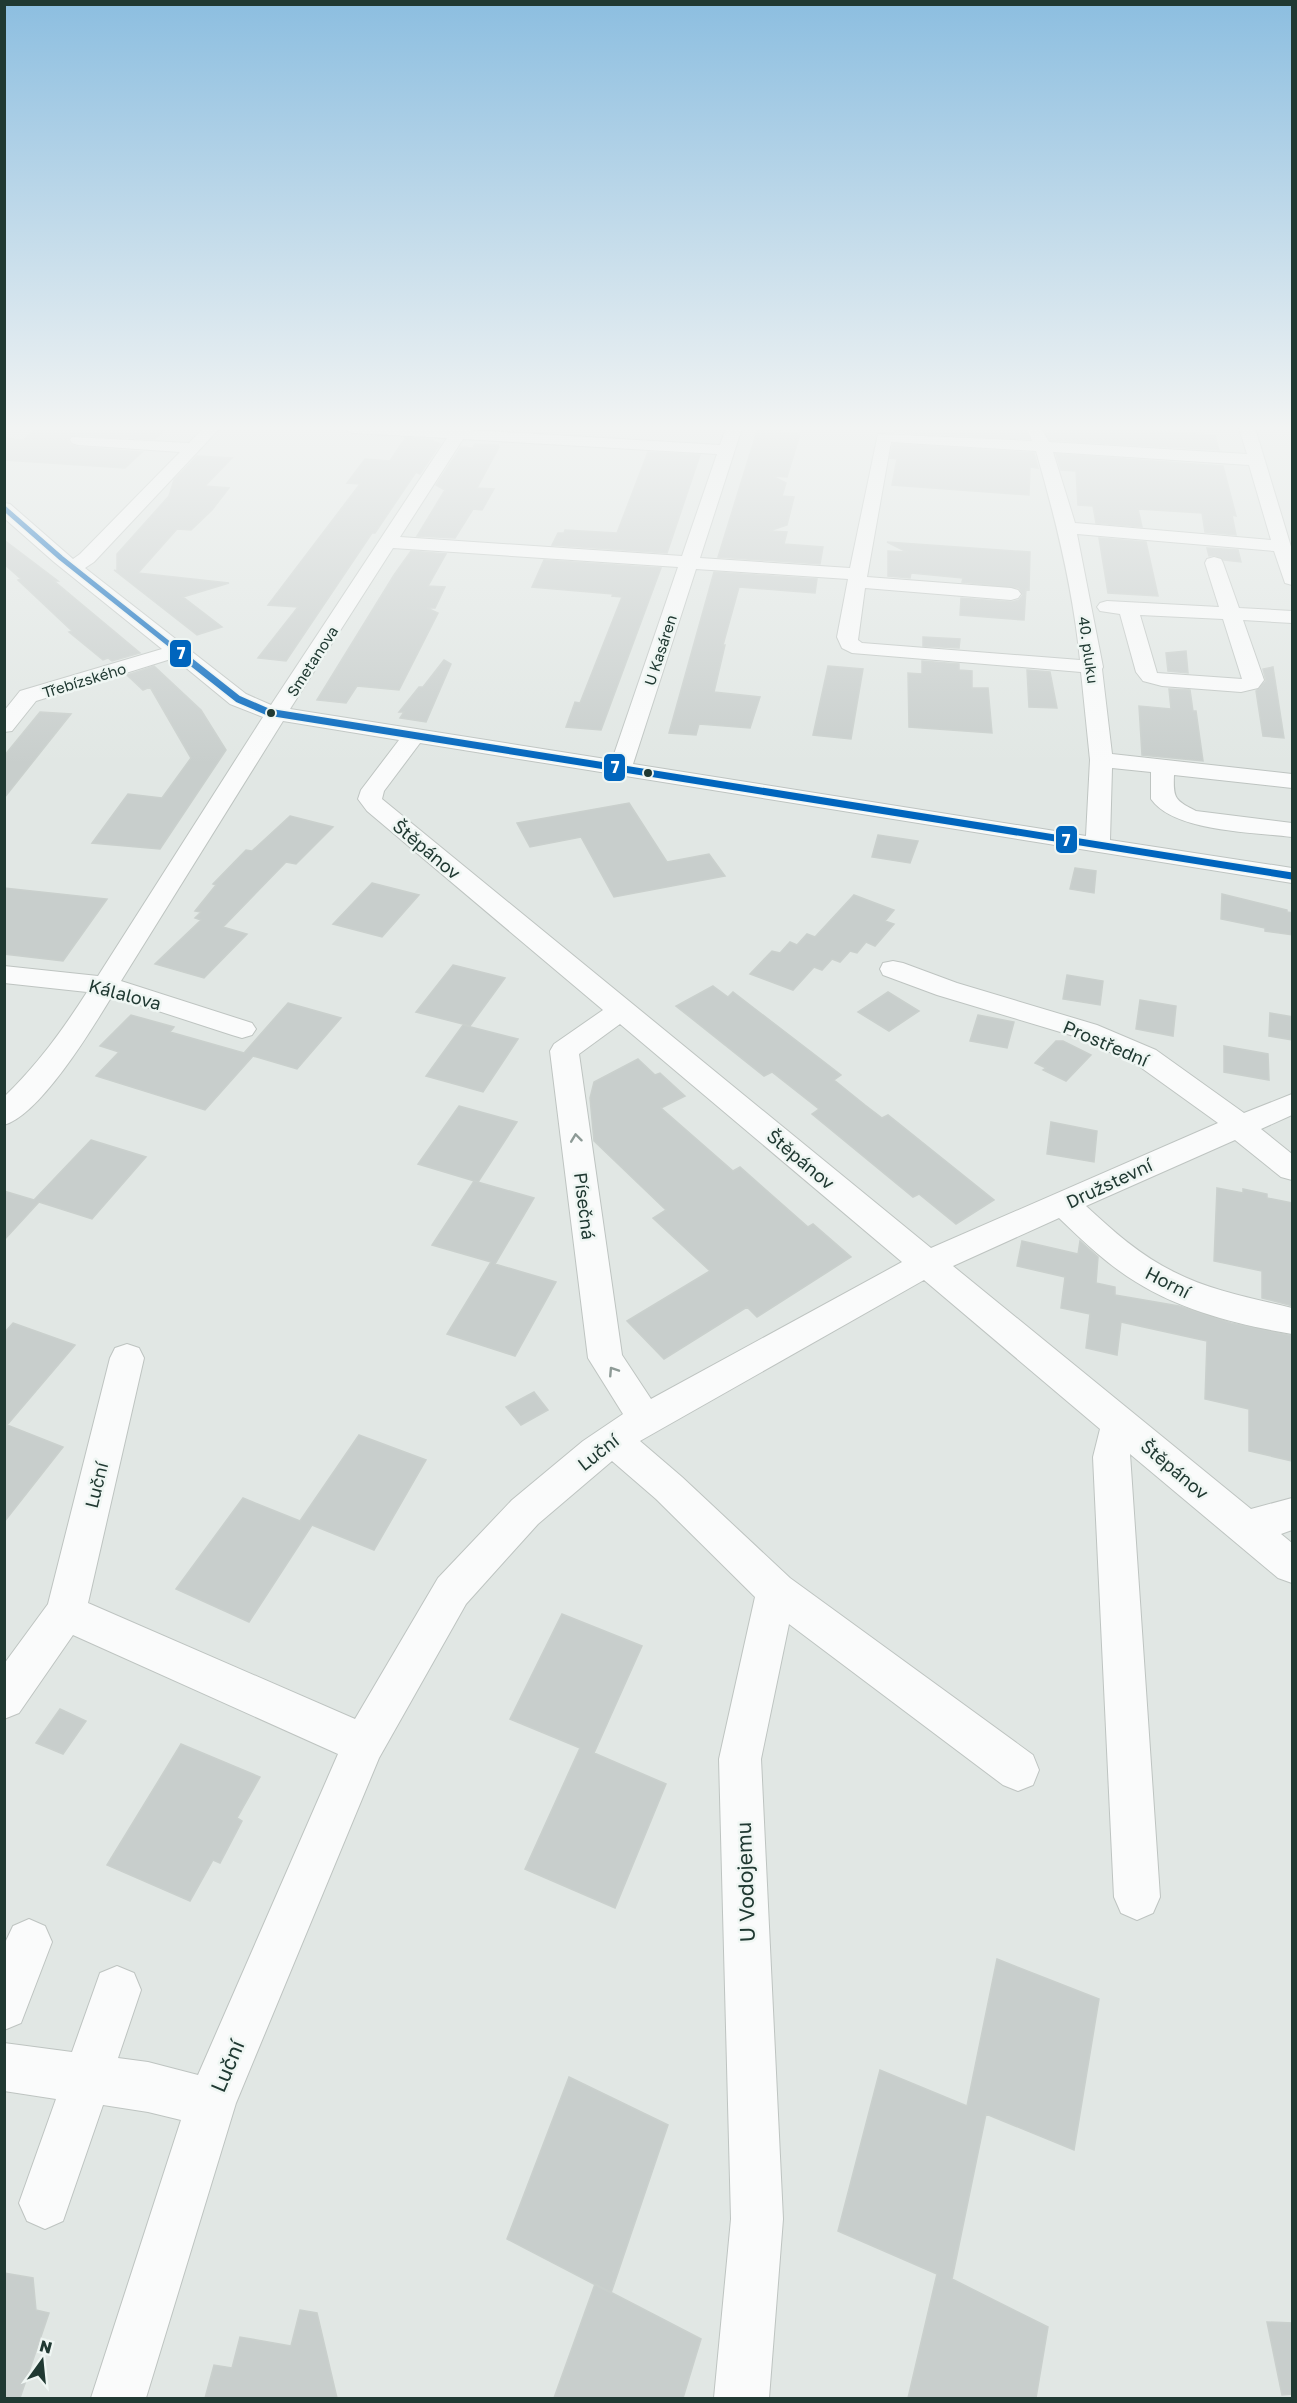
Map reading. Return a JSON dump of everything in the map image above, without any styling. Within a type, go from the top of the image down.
[{"type":"street","points":[[42,540],[177,651],[245,703],[277,715],[1293,876]]},
{"type":"street","points":[[73,567],[87,558],[104,540]]},
{"type":"street","name":"U Kasáren","points":[[620,769],[696,540]]},
{"type":"street","points":[[864,540],[846,640],[850,645],[859,649],[1093,667]]},
{"type":"street","name":"40. pluku","points":[[1069,540],[1093,667],[1101,760],[1098,844]]},
{"type":"street","points":[[1285,540],[1293,579]]},
{"type":"street","points":[[388,542],[821,571],[856,578],[1011,594]]},
{"type":"street","name":"Smetanova","points":[[4,1115],[55,1061],[388,542]]},
{"type":"street","points":[[1128,608],[1146,672],[1150,677],[1162,680],[1247,686],[1253,680],[1214,563]]},
{"type":"street","points":[[1082,605],[1293,617]]},
{"type":"street","name":"Třebízského","points":[[4,726],[28,696],[177,651]]},
{"type":"street","points":[[4,695],[28,696]]},
{"type":"street","name":"Štěpánov","points":[[413,737],[373,790],[370,799],[375,806],[1293,1566]]},
{"type":"street","points":[[1101,760],[1293,781]]},
{"type":"street","points":[[1162,766],[1163,799],[1182,814],[1205,820],[1293,830]]},
{"type":"street","name":"Prostřední","points":[[893,969],[947,989],[1029,1012],[1087,1032],[1146,1057],[1212,1103],[1258,1144],[1293,1169]]},
{"type":"street","name":"Kálalova","points":[[4,974],[105,985],[242,1029]]},
{"type":"street","name":"Písečná","points":[[621,1010],[564,1051],[605,1358],[629,1429]]},
{"type":"street","name":"Družstevní","points":[[927,1263],[1171,1155],[1293,1104]]},
{"type":"street","name":"Horní","points":[[1064,1204],[1098,1236],[1161,1281],[1201,1298],[1293,1321]]},
{"type":"street","name":"Luční","points":[[119,2398],[212,2103],[364,1744],[452,1591],[525,1512],[629,1429],[927,1263]]},
{"type":"street","name":"Luční","points":[[4,1699],[66,1612],[127,1358]]},
{"type":"street","points":[[1120,1424],[1112,1457],[1137,1897]]},
{"type":"street","points":[[629,1429],[669,1488],[776,1591],[1018,1770]]},
{"type":"street","points":[[1246,1527],[1293,1514]]},
{"type":"street","name":"U Vodojemu","points":[[742,2398],[757,2219],[740,1759],[776,1591]]},
{"type":"street","points":[[66,1612],[364,1744]]},
{"type":"street","points":[[4,2006],[29,1942]]},
{"type":"street","points":[[45,2203],[117,1990]]},
{"type":"street","points":[[4,2067],[148,2087],[212,2103]]},
{"type":"building","points":[[4,540],[58,581],[54,581],[140,653],[112,661],[108,658],[103,660],[69,632],[72,631],[4,564]]},
{"type":"building","points":[[129,540],[167,540],[138,573],[229,583],[183,597],[222,627],[197,635],[114,570],[117,571],[117,554]]},
{"type":"building","points":[[317,540],[367,540],[286,661],[258,658],[298,607],[268,605]]},
{"type":"building","points":[[554,540],[671,540],[667,553],[552,545]]},
{"type":"building","points":[[723,540],[785,540],[784,544],[823,547],[820,564],[718,557]]},
{"type":"building","points":[[1099,540],[1146,542],[1158,596],[1108,593]]},
{"type":"building","points":[[887,542],[1030,552],[1029,590],[1026,589],[1024,620],[960,615],[961,598],[1012,602],[1019,600],[1023,595],[1019,588],[962,582],[963,578],[911,573],[910,578],[888,576],[888,551],[907,552]]},
{"type":"building","points":[[1207,548],[1238,550],[1241,562],[1224,560],[1215,555],[1209,556]]},
{"type":"building","points":[[411,551],[446,554],[428,586],[445,587],[435,608],[427,608],[438,613],[399,690],[357,686],[346,703],[317,700],[394,575]]},
{"type":"building","points":[[544,560],[661,568],[601,730],[566,727],[575,702],[580,703],[622,597],[612,596],[613,594],[532,587]]},
{"type":"building","points":[[714,572],[817,579],[815,593],[739,587],[723,645],[725,645],[714,692],[760,697],[750,728],[699,724],[696,735],[669,733]]},
{"type":"building","points":[[923,637],[960,639],[959,648],[923,646]]},
{"type":"building","points":[[1186,651],[1188,673],[1168,671],[1166,653]]},
{"type":"building","points":[[444,660],[451,664],[426,722],[400,718],[404,712],[399,712]]},
{"type":"building","points":[[922,661],[959,664],[959,670],[972,671],[972,688],[988,688],[992,733],[909,727],[908,673],[922,674]]},
{"type":"building","points":[[154,666],[201,710],[226,750],[160,849],[92,843],[128,794],[162,798],[191,758],[150,687],[143,690],[127,675]]},
{"type":"building","points":[[828,666],[863,669],[851,739],[813,735]]},
{"type":"building","points":[[1273,667],[1284,738],[1263,736],[1256,691],[1266,681],[1263,669]]},
{"type":"building","points":[[1027,670],[1050,672],[1057,708],[1029,707]]},
{"type":"building","points":[[1169,689],[1190,690],[1193,711],[1196,711],[1203,761],[1142,755],[1139,706],[1171,709]]},
{"type":"building","points":[[40,712],[71,714],[4,798],[4,756]]},
{"type":"building","points":[[629,803],[667,862],[709,854],[725,876],[614,897],[581,837],[530,847],[517,823]]},
{"type":"building","points":[[290,816],[333,827],[296,864],[286,862],[223,927],[247,934],[204,978],[155,964],[201,920],[195,918],[201,912],[195,911],[216,885],[213,884],[246,850],[252,851]]},
{"type":"building","points":[[878,835],[918,841],[910,863],[872,857]]},
{"type":"building","points":[[1075,868],[1096,871],[1094,893],[1070,889]]},
{"type":"building","points":[[372,883],[419,895],[382,937],[333,924]]},
{"type":"building","points":[[4,888],[107,899],[63,961],[4,954]]},
{"type":"building","points":[[1222,894],[1293,913],[1293,935],[1265,931],[1265,928],[1221,919]]},
{"type":"building","points":[[854,895],[894,910],[885,921],[894,924],[875,946],[866,942],[857,953],[850,951],[840,962],[832,959],[822,970],[814,967],[793,990],[750,974],[772,951],[780,953],[790,942],[797,945],[807,934],[815,937]]},
{"type":"building","points":[[453,965],[505,978],[470,1026],[416,1012]]},
{"type":"building","points":[[1067,975],[1103,981],[1100,1005],[1063,999]]},
{"type":"building","points":[[713,986],[728,997],[733,992],[841,1075],[834,1080],[865,1105],[882,1118],[888,1115],[994,1200],[956,1224],[919,1194],[913,1197],[812,1114],[819,1109],[772,1072],[764,1076],[676,1006]]},
{"type":"building","points":[[888,992],[919,1011],[889,1031],[858,1012]]},
{"type":"building","points":[[1140,1000],[1176,1006],[1173,1036],[1136,1029]]},
{"type":"building","points":[[288,1003],[341,1018],[297,1069],[253,1056],[205,1110],[96,1076],[119,1052],[100,1046],[131,1015],[174,1027],[170,1032],[244,1053]]},
{"type":"building","points":[[1270,1013],[1293,1017],[1293,1040],[1269,1036]]},
{"type":"building","points":[[978,1015],[1014,1022],[1007,1048],[970,1041]]},
{"type":"building","points":[[463,1025],[518,1039],[483,1092],[426,1076]]},
{"type":"building","points":[[1056,1041],[1063,1041],[1091,1055],[1066,1081],[1043,1070],[1046,1068],[1035,1063]]},
{"type":"building","points":[[1224,1046],[1268,1054],[1269,1080],[1224,1072]]},
{"type":"building","points":[[638,1059],[655,1075],[660,1073],[685,1096],[661,1108],[733,1171],[740,1167],[808,1227],[813,1224],[851,1257],[757,1317],[747,1307],[664,1359],[627,1321],[710,1271],[653,1218],[666,1210],[594,1141],[590,1098],[594,1082]]},
{"type":"building","points":[[459,1106],[517,1122],[478,1182],[418,1164]]},
{"type":"building","points":[[1051,1122],[1097,1131],[1094,1162],[1047,1154]]},
{"type":"building","points":[[91,1140],[146,1157],[92,1219],[39,1202],[4,1240],[4,1191],[34,1200]]},
{"type":"building","points":[[474,1181],[534,1198],[495,1264],[556,1282],[515,1356],[447,1334],[491,1262],[432,1245]]},
{"type":"building","points":[[1217,1188],[1243,1193],[1243,1189],[1267,1194],[1267,1198],[1293,1203],[1293,1306],[1262,1298],[1262,1271],[1214,1261]]},
{"type":"building","points":[[1022,1241],[1078,1254],[1080,1241],[1098,1257],[1096,1283],[1115,1287],[1115,1295],[1179,1306],[1231,1323],[1293,1336],[1292,1461],[1249,1451],[1249,1409],[1205,1399],[1207,1341],[1121,1322],[1117,1355],[1086,1348],[1090,1314],[1061,1308],[1065,1277],[1017,1266]]},
{"type":"building","points":[[13,1323],[75,1345],[7,1425],[63,1447],[4,1522],[4,1333]]},
{"type":"building","points":[[534,1392],[548,1410],[521,1425],[506,1407]]},
{"type":"building","points":[[359,1435],[426,1460],[374,1550],[312,1525],[249,1622],[176,1589],[243,1498],[300,1521]]},
{"type":"building","points":[[562,1614],[642,1646],[594,1753],[666,1784],[615,1908],[525,1869],[580,1748],[510,1719]]},
{"type":"building","points":[[60,1709],[86,1721],[63,1754],[36,1743]]},
{"type":"building","points":[[181,1744],[260,1777],[237,1818],[242,1821],[220,1863],[213,1860],[190,1901],[107,1865]]},
{"type":"building","points":[[997,1959],[1099,1999],[1074,2150],[986,2114],[952,2279],[1048,2327],[1036,2398],[908,2398],[937,2274],[838,2231],[880,2070],[967,2106]]},
{"type":"building","points":[[569,2077],[668,2125],[611,2293],[507,2239]]},
{"type":"building","points":[[4,2273],[33,2278],[36,2310],[49,2313],[20,2398],[4,2398]]},
{"type":"building","points":[[595,2284],[701,2339],[683,2398],[554,2398]]},
{"type":"building","points":[[300,2310],[317,2313],[337,2398],[205,2398],[214,2365],[232,2368],[240,2337],[291,2346]]},
{"type":"building","points":[[1267,2322],[1293,2323],[1293,2394],[1282,2395]]},
{"type":"transit line","name":"7","points":[[41,540],[238,699],[268,712],[1292,876]]}]
